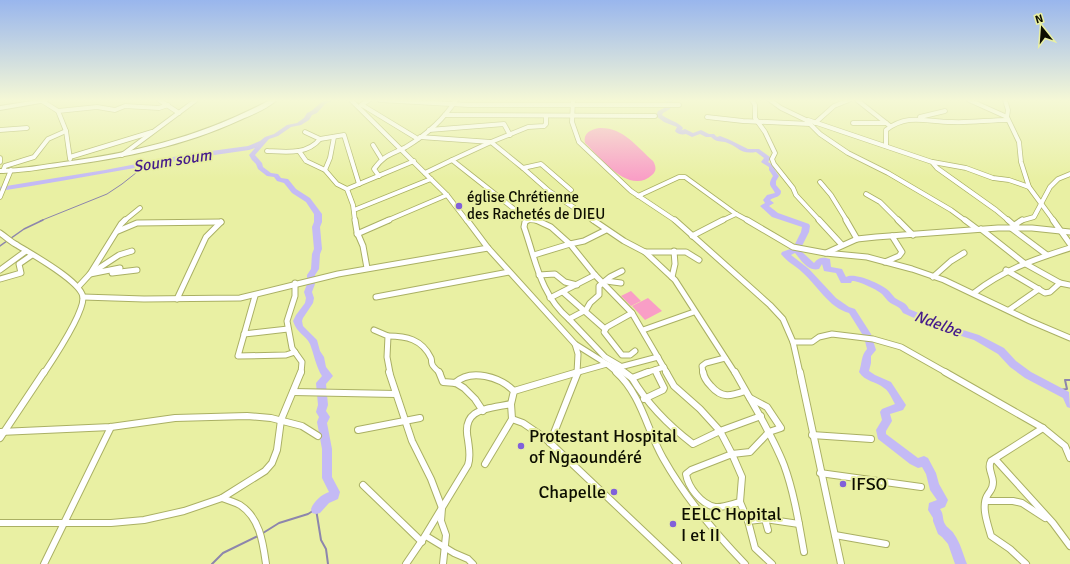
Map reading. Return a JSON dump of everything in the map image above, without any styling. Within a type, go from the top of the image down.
[{"type":"main road","points":[[2,171],[157,148],[217,126]]},
{"type":"street","points":[[64,126],[71,160],[153,131]]},
{"type":"street","points":[[122,154],[160,126]]},
{"type":"street","points":[[379,126],[401,150],[414,161],[447,195],[488,248],[575,344],[607,364],[624,379],[632,391],[662,457],[685,494],[745,564]]},
{"type":"street","points":[[397,126],[419,138],[491,142],[544,187],[595,220],[606,230],[645,252],[672,277],[725,358],[770,432],[784,466],[799,524],[804,552]]},
{"type":"street","points":[[378,176],[374,169],[381,158],[401,150],[419,138],[432,126]]},
{"type":"street","points":[[428,130],[476,126]]},
{"type":"street","points":[[507,126],[510,135]]},
{"type":"street","points":[[425,173],[491,142],[530,126]]},
{"type":"street","points":[[573,126],[579,142],[631,192],[672,218],[770,305],[783,319],[793,342],[820,473],[841,564]]},
{"type":"street","points":[[762,126],[775,153],[772,159],[774,164],[793,188],[796,195],[842,245]]},
{"type":"street","points":[[815,126],[823,137],[848,153],[888,173],[951,210],[1024,263],[1060,283],[1070,285]]},
{"type":"street","points":[[824,126],[932,162],[966,168],[993,178],[1008,180],[1029,187]]},
{"type":"street","points":[[886,146],[886,130],[890,126]]},
{"type":"street","points":[[1012,126],[1019,142],[1021,162],[1029,187],[1070,244]]},
{"type":"street","points":[[0,130],[27,128]]},
{"type":"street","points":[[2,171],[6,166],[34,157],[40,150],[43,143],[48,139],[66,131]]},
{"type":"street","points":[[305,132],[320,138],[344,135],[359,184]]},
{"type":"street","points":[[325,170],[330,159],[334,137]]},
{"type":"street","points":[[267,151],[299,152],[312,146],[320,138]]},
{"type":"street","points":[[373,145],[381,158]]},
{"type":"street","points":[[299,152],[306,161],[325,170],[337,184],[347,188],[414,161]]},
{"type":"street","points":[[452,160],[528,220],[541,221],[550,226],[570,244],[595,275],[605,282],[632,313],[674,386],[700,408],[720,431],[742,477],[740,502],[748,521],[755,548],[772,564]]},
{"type":"street","points":[[932,162],[937,168],[996,210],[1017,228]]},
{"type":"street","points":[[523,168],[538,163],[541,164],[571,190]]},
{"type":"street","points":[[0,197],[11,170]]},
{"type":"street","points":[[1017,228],[1016,224],[1019,221],[1034,218],[1050,187],[1058,179],[1070,174]]},
{"type":"street","points":[[638,196],[682,177],[690,180],[708,195],[736,214],[792,247],[802,250],[867,257],[933,276],[974,292],[1054,332],[1070,338]]},
{"type":"street","points":[[354,210],[431,179]]},
{"type":"street","points":[[820,182],[836,201],[843,217],[857,239]]},
{"type":"street","points":[[347,188],[352,198],[357,234],[362,246],[367,268]]},
{"type":"street","points":[[866,194],[880,202],[913,235]]},
{"type":"street","points":[[357,234],[447,195]]},
{"type":"street","points":[[78,287],[90,274],[121,224],[140,208]]},
{"type":"street","points":[[692,236],[736,214]]},
{"type":"street","points":[[528,220],[525,222],[524,227],[539,275],[550,298],[605,357],[632,378],[644,398],[666,422],[693,444],[720,431],[761,416]]},
{"type":"street","points":[[118,231],[137,223],[221,222],[206,237],[177,299]]},
{"type":"street","points":[[1011,228],[1047,255]]},
{"type":"street","points":[[825,253],[857,239],[979,229],[1017,228],[1070,232]]},
{"type":"street","points":[[534,255],[584,241],[606,230]]},
{"type":"street","points":[[0,438],[2,431],[71,328],[83,304],[83,297],[78,287],[69,278],[2,234]]},
{"type":"street","points":[[885,262],[899,256],[902,252],[892,236]]},
{"type":"street","points":[[83,297],[233,299],[255,296],[318,277],[488,248]]},
{"type":"street","points":[[974,292],[995,276],[1006,270],[1070,248]]},
{"type":"street","points":[[0,270],[26,251]]},
{"type":"street","points":[[90,274],[120,255],[132,251]]},
{"type":"street","points":[[672,277],[675,264],[674,251]]},
{"type":"street","points":[[645,252],[686,252],[700,260]]},
{"type":"street","points":[[933,276],[964,253]]},
{"type":"street","points":[[0,279],[21,273],[19,264],[32,255]]},
{"type":"street","points":[[90,274],[120,268]]},
{"type":"street","points":[[105,272],[113,273],[138,270]]},
{"type":"street","points":[[1006,270],[1048,293],[1060,283]]},
{"type":"street","points":[[569,319],[586,310],[590,303],[599,296],[599,286],[605,282],[610,275],[622,271]]},
{"type":"street","points":[[376,297],[509,272]]},
{"type":"street","points":[[539,275],[555,274],[565,282],[577,285]]},
{"type":"street","points":[[550,298],[595,275]]},
{"type":"street","points":[[605,282],[620,283]]},
{"type":"street","points":[[0,523],[111,523],[144,520],[184,511],[222,498],[265,471],[272,463],[277,450],[281,420],[302,371],[302,362],[290,341],[287,321],[295,296],[295,283]]},
{"type":"street","points":[[1009,310],[1039,289]]},
{"type":"street","points":[[563,292],[580,308],[586,310],[605,329],[604,332],[622,356],[626,357],[632,355],[635,351]]},
{"type":"street","points":[[255,296],[238,356],[286,355],[295,352]]},
{"type":"street","points":[[643,330],[694,312]]},
{"type":"street","points":[[605,329],[632,313]]},
{"type":"street","points":[[244,334],[288,329]]},
{"type":"street","points":[[374,330],[388,336],[404,336],[414,339],[421,345],[431,358],[432,365],[440,373],[443,382],[448,384],[467,376],[481,376],[502,381],[510,386],[514,391],[512,419],[485,464]]},
{"type":"street","points":[[793,342],[812,342],[825,334],[863,337],[901,347],[1043,428],[1065,446],[1070,458]]},
{"type":"street","points":[[388,336],[387,357],[390,376],[412,441],[442,508],[441,521],[446,535],[443,564]]},
{"type":"street","points":[[550,443],[578,372],[578,354],[575,344]]},
{"type":"street","points":[[514,391],[607,364],[620,368],[658,357]]},
{"type":"street","points":[[725,358],[706,363],[702,366],[702,373],[706,380],[717,394],[722,396],[729,396],[745,391]]},
{"type":"street","points":[[632,378],[664,367]]},
{"type":"street","points":[[644,398],[664,388],[655,370]]},
{"type":"street","points":[[455,382],[471,394],[484,411]]},
{"type":"street","points":[[293,392],[326,394],[396,394]]},
{"type":"street","points":[[740,502],[716,508],[707,505],[685,478],[686,474],[690,470],[732,454],[750,452],[770,432],[781,428],[767,407],[750,398]]},
{"type":"street","points":[[406,564],[426,536],[467,469],[470,458],[466,425],[468,420],[471,416],[484,411],[512,404]]},
{"type":"street","points":[[2,431],[111,427],[174,418],[247,416],[281,420],[302,426],[318,436]]},
{"type":"street","points":[[358,430],[420,418]]},
{"type":"street","points":[[512,419],[528,426],[550,443],[678,564]]},
{"type":"street","points":[[44,564],[111,427]]},
{"type":"street","points":[[1026,564],[1010,549],[991,536],[985,508],[987,496],[992,491],[993,482],[989,465],[995,459],[1043,428]]},
{"type":"street","points":[[812,435],[872,439]]},
{"type":"street","points":[[995,459],[1053,523],[1070,546]]},
{"type":"street","points":[[820,473],[921,487]]},
{"type":"street","points":[[363,485],[381,500],[406,528],[422,542]]},
{"type":"street","points":[[222,498],[242,506],[255,522],[262,533],[266,564]]},
{"type":"street","points":[[986,501],[1014,501],[1022,503],[1053,523]]},
{"type":"street","points":[[748,521],[765,519],[799,524]]},
{"type":"street","points":[[765,519],[768,530]]},
{"type":"street","points":[[835,535],[886,544]]},
{"type":"street","points":[[426,536],[445,548],[468,559],[473,564]]},
{"type":"shaded area","points":[[599,128],[615,131],[629,138],[653,161],[656,168],[655,172],[643,180],[634,181],[625,178],[607,165],[585,143],[586,134]]},
{"type":"shaded area","points":[[631,291],[641,301],[631,306],[621,296]]},
{"type":"shaded area","points":[[648,298],[662,311],[645,320],[632,306]]},
{"type":"waterway","name":"Soum soum","points":[[261,143],[267,138],[276,135],[289,126]]},
{"type":"waterway","name":"Ndelbe","points":[[679,126],[680,128],[678,131],[683,133],[685,131],[692,135],[701,132],[708,136],[712,135],[716,139],[720,138],[720,140],[728,141],[743,150],[757,150],[768,158],[764,162],[772,166],[772,170],[776,176],[773,181],[773,186],[778,191],[778,194],[769,197],[766,200],[770,203],[764,206],[775,215],[806,226],[805,232],[796,250]]},
{"type":"waterway","name":"Soum soum","points":[[0,189],[105,172],[189,156],[249,148],[261,143]]},
{"type":"waterway","points":[[261,143],[257,151],[252,155],[259,163],[260,168],[269,175],[276,175],[279,180],[286,181],[294,191],[308,200],[318,214],[318,222],[316,227],[318,249],[316,254],[315,269],[311,275],[311,284],[308,292],[310,298],[307,307],[299,317],[298,321],[300,328],[311,338],[316,352],[320,357],[322,368],[328,376],[321,383],[323,405],[321,412],[325,417],[322,422],[327,449],[327,478],[335,492],[334,495],[325,499],[316,509]]},
{"type":"waterway","points":[[40,221],[107,194],[146,165]]},
{"type":"waterway","points":[[0,246],[24,229],[43,220]]},
{"type":"waterway","name":"Ndelbe","points":[[796,250],[808,263],[814,267],[816,267],[821,260],[827,261],[827,269],[839,271],[844,281],[848,281],[849,278],[856,278],[868,283],[885,292],[892,300],[904,306],[906,311],[926,320],[944,324],[961,333],[976,337],[1001,351],[1013,364],[1028,375],[1066,395],[1070,404]]},
{"type":"waterway","points":[[796,250],[785,254],[806,271],[834,300],[846,309],[852,311],[868,336],[872,350],[867,355],[867,363],[864,372],[872,378],[888,385],[901,405],[900,407],[885,412],[887,421],[881,430],[881,436],[914,461],[918,463],[924,461],[931,473],[934,486],[943,500],[941,503],[933,507],[933,510],[938,516],[938,521],[942,530],[950,536],[961,564]]},
{"type":"waterway","points":[[1060,390],[1067,389],[1065,380],[1070,380]]},
{"type":"waterway","points":[[263,533],[279,523],[308,514],[316,509],[321,540],[326,549],[328,564]]},
{"type":"waterway","points":[[212,564],[223,553],[258,536]]},
{"type":"place","name":"église Chrétienne des Rachetés de DIEU","points":[[459,206]]},
{"type":"place","name":"Protestant Hospital of Ngaoundéré","points":[[521,446]]},
{"type":"place","name":"IFSO","points":[[843,484]]},
{"type":"place","name":"Chapelle","points":[[614,492]]},
{"type":"place","name":"EELC Hopital I et II","points":[[673,524]]}]
